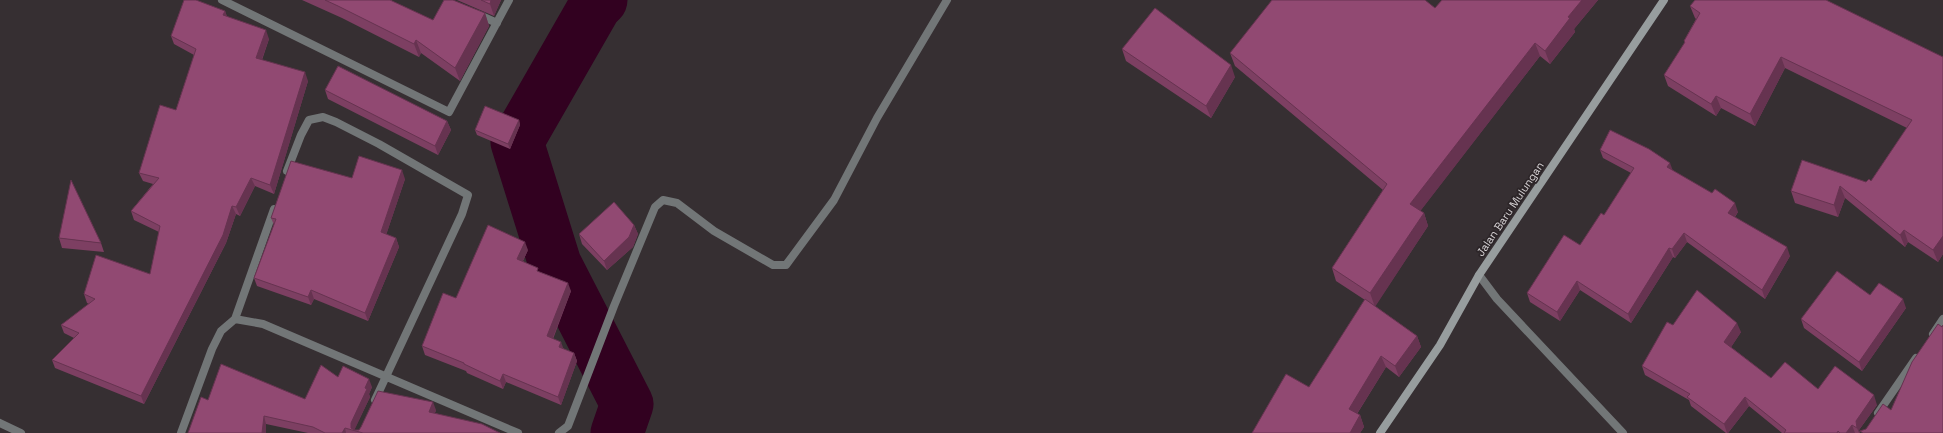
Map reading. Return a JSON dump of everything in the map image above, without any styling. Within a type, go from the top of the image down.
[{"type":"main road","name":"Jalan Baru Mulungan","points":[[1380,433],[1440,345],[1479,275],[1664,0]]},
{"type":"street","points":[[222,0],[449,112],[509,0]]},
{"type":"street","points":[[559,433],[568,426],[614,306],[655,207],[663,200],[676,203],[714,231],[773,265],[786,265],[834,200],[877,118],[947,0]]},
{"type":"street","points":[[470,12],[497,23]]},
{"type":"street","points":[[284,182],[301,135],[309,120],[323,117],[379,144],[468,195],[462,214],[372,405]]},
{"type":"street","points":[[181,433],[212,349],[221,331],[235,320],[276,204]]},
{"type":"street","points":[[1479,275],[1498,299],[1623,433]]},
{"type":"street","points":[[1930,338],[1943,319]]},
{"type":"street","points":[[235,320],[263,324],[386,378],[518,433]]},
{"type":"street","points":[[1873,420],[1921,350]]},
{"type":"street","points":[[0,423],[21,433]]},
{"type":"building","points":[[184,0],[196,0],[225,11],[223,15],[266,30],[256,58],[305,72],[270,185],[251,178],[236,207],[232,206],[223,235],[141,396],[52,360],[79,333],[61,325],[95,299],[84,294],[96,255],[150,274],[160,226],[131,211],[159,178],[139,173],[160,105],[176,110],[196,49],[171,36]]},
{"type":"building","points":[[325,0],[390,0],[433,20],[444,0],[453,0],[485,13],[455,68],[416,40],[414,44]]},
{"type":"building","points":[[481,0],[491,0],[490,4]]},
{"type":"building","points":[[1272,0],[1425,0],[1435,8],[1442,0],[1582,0],[1568,17],[1570,18],[1545,51],[1535,43],[1410,204],[1424,213],[1370,293],[1332,268],[1387,184],[1230,53]]},
{"type":"building","points":[[1695,0],[1826,0],[1943,57],[1943,236],[1933,250],[1904,230],[1900,235],[1840,186],[1834,205],[1791,191],[1802,160],[1866,182],[1869,179],[1871,181],[1912,120],[1781,57],[1750,114],[1716,96],[1711,104],[1664,75],[1685,42],[1684,41],[1700,13],[1690,6]]},
{"type":"building","points":[[1155,8],[1231,65],[1206,106],[1122,49]]},
{"type":"building","points":[[338,66],[447,121],[435,146],[325,90]]},
{"type":"building","points":[[485,106],[519,120],[508,144],[475,130]]},
{"type":"building","points":[[1610,130],[1649,149],[1670,163],[1667,167],[1712,193],[1715,189],[1735,203],[1728,213],[1787,247],[1762,290],[1684,233],[1672,249],[1669,248],[1628,314],[1577,281],[1557,312],[1527,293],[1564,235],[1580,245],[1601,213],[1604,215],[1634,168],[1600,150]]},
{"type":"building","points":[[359,156],[402,170],[381,232],[396,238],[365,313],[311,290],[308,297],[254,278],[276,219],[271,218],[291,161],[352,178]]},
{"type":"building","points":[[71,180],[101,243],[59,238]]},
{"type":"building","points":[[614,202],[634,225],[629,237],[604,261],[579,234]]},
{"type":"building","points":[[488,225],[525,242],[517,259],[538,268],[537,271],[568,283],[547,336],[561,342],[559,347],[574,353],[558,397],[503,374],[500,381],[464,363],[422,346],[443,293],[456,298]]},
{"type":"building","points":[[1837,271],[1870,295],[1879,283],[1903,299],[1859,362],[1801,319]]},
{"type":"building","points":[[1697,290],[1737,323],[1724,342],[1771,378],[1785,362],[1818,389],[1835,366],[1874,395],[1856,421],[1857,428],[1852,425],[1846,433],[1840,433],[1838,431],[1837,433],[1784,433],[1786,430],[1745,397],[1724,424],[1687,397],[1690,394],[1642,366],[1667,322],[1673,325]]},
{"type":"building","points":[[1365,299],[1417,336],[1395,366],[1381,356],[1349,409],[1360,415],[1350,433],[1252,433],[1286,374],[1309,387]]},
{"type":"building","points":[[1938,324],[1942,327],[1943,325],[1943,433],[1863,433],[1860,431],[1866,429],[1883,404],[1891,410],[1912,362]]},
{"type":"building","points":[[221,364],[305,399],[321,365],[338,377],[343,366],[369,379],[365,388],[367,389],[351,423],[351,428],[354,430],[359,430],[361,427],[378,391],[433,402],[429,412],[482,424],[500,433],[363,433],[345,428],[342,433],[325,433],[313,427],[264,416],[262,433],[188,433],[201,397],[208,400]]},
{"type":"waterway","points":[[601,0],[595,6],[517,142],[555,264],[627,404],[617,433]]}]
